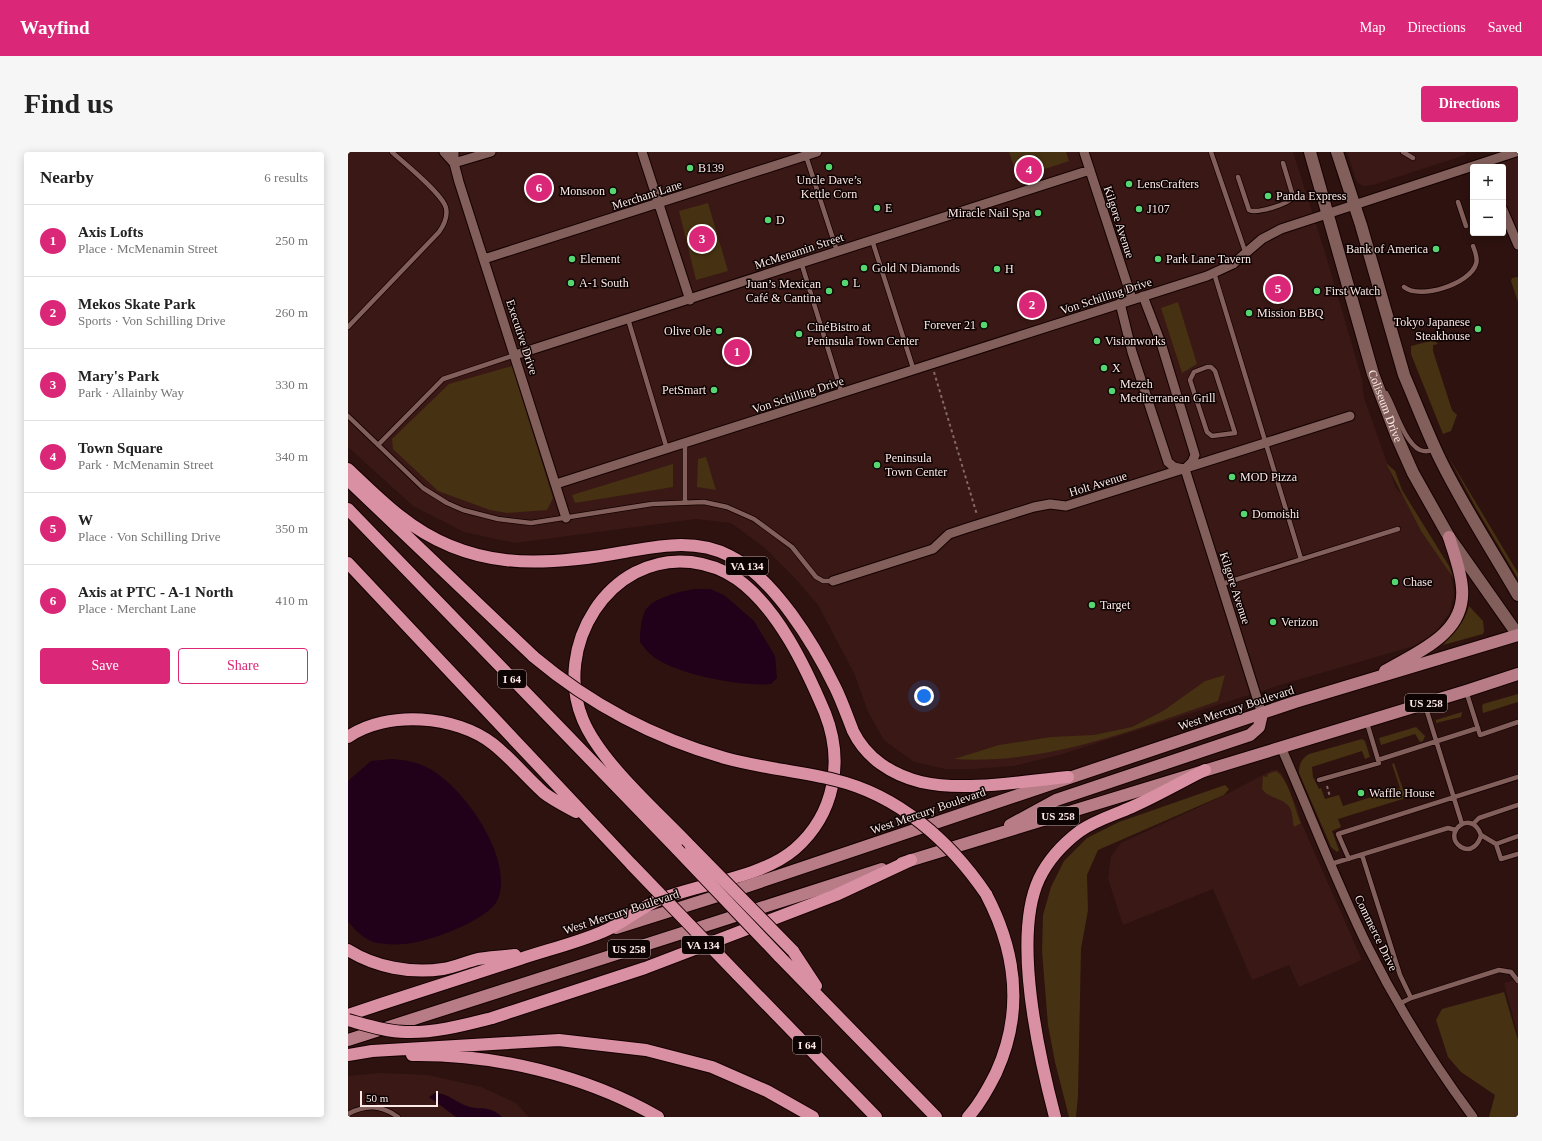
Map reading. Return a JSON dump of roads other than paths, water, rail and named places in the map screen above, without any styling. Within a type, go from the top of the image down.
[{"type":"highway","name":"VA 134","points":[[348,469],[400,516],[433,538],[468,552],[492,558],[540,563],[563,562],[667,544],[712,548],[729,554],[745,564],[762,580],[802,630],[836,688],[854,733],[861,744],[880,764],[908,778],[936,785],[977,785],[1068,778]]},
{"type":"highway","points":[[348,480],[534,657],[551,672],[596,703],[633,724],[667,739],[726,758],[837,780],[877,796],[911,816],[934,834],[963,863],[986,894],[1004,932],[1013,971],[1014,986],[1013,1012],[1009,1036],[1001,1062],[990,1085],[968,1117]]},
{"type":"highway","name":"I 64","points":[[348,509],[936,1117]]},
{"type":"highway","points":[[605,932],[656,901],[764,867],[782,858],[795,849],[821,817],[834,783],[834,747],[827,719],[803,667],[771,614],[752,592],[736,578],[720,569],[700,563],[682,561],[664,562],[648,566],[619,581],[606,594],[595,608],[588,621],[577,649],[574,664],[574,684],[579,710],[591,736],[621,774],[692,847],[793,951],[830,1008]]},
{"type":"highway","name":"I 64","points":[[348,563],[589,820],[876,1117]]},
{"type":"highway","points":[[348,737],[378,723],[403,719],[426,720],[449,724],[472,732],[492,743],[545,793],[589,820]]},
{"type":"highway","points":[[1055,1117],[1039,1048],[1028,948],[1031,908],[1039,879],[1058,851],[1080,831],[1096,821],[1132,807],[1205,770]]},
{"type":"highway","name":"VA 134","points":[[348,1020],[405,1032],[437,1030],[492,1018],[644,968],[836,895],[911,860]]},
{"type":"highway","name":"West Mercury Boulevard","points":[[348,1014],[605,932]]},
{"type":"highway","points":[[348,950],[359,957],[378,964],[423,971],[443,969],[479,959],[540,952]]},
{"type":"highway","points":[[348,1057],[372,1051],[519,1041],[559,1040],[596,1043],[646,1050],[712,1067],[767,1091],[813,1117]]},
{"type":"highway","points":[[348,1057],[437,1055],[499,1062],[573,1080],[629,1102],[658,1117]]},
{"type":"main road","points":[[1368,681],[1433,643],[1442,636],[1455,621],[1459,612],[1462,589],[1449,537]]},
{"type":"main road","name":"West Mercury Boulevard","points":[[605,932],[735,891],[1262,714],[1518,635]]},
{"type":"main road","name":"US 258","points":[[348,1040],[911,860],[988,838],[1518,674]]},
{"type":"main road","points":[[988,838],[1056,800],[1250,735],[1259,726],[1262,714]]},
{"type":"street","name":"Executive Drive","points":[[444,152],[454,163]]},
{"type":"street","name":"Executive Drive","points":[[454,152],[454,163],[566,518]]},
{"type":"street","points":[[454,163],[491,152]]},
{"type":"street","points":[[642,152],[690,300]]},
{"type":"street","name":"Merchant Lane","points":[[484,259],[817,152]]},
{"type":"street","name":"Kilgore Avenue","points":[[1084,152],[1132,299]]},
{"type":"street","name":"Coliseum Drive","points":[[1310,152],[1373,374],[1397,437],[1416,479],[1449,537],[1518,635]]},
{"type":"street","points":[[1337,152],[1404,375],[1436,449],[1459,494],[1518,595]]},
{"type":"street","points":[[1484,152],[1488,164]]},
{"type":"street","name":"Von Schilling Drive","points":[[1488,164],[1516,152]]},
{"type":"street","name":"McMenamin Street","points":[[515,355],[690,300],[800,262],[1090,170]]},
{"type":"street","name":"Von Schilling Drive","points":[[556,484],[842,394],[1214,273],[1233,264],[1257,243],[1271,234],[1328,213],[1470,170]]},
{"type":"street","points":[[1506,217],[1518,245]]},
{"type":"street","points":[[1120,303],[1132,352],[1168,462],[1174,467],[1185,469],[1192,462],[1194,455],[1161,343],[1143,296]]},
{"type":"street","name":"Holt Avenue","points":[[833,581],[933,549],[949,534],[980,524],[1041,505],[1066,506],[1350,416]]},
{"type":"street","name":"Kilgore Avenue","points":[[1185,469],[1262,714]]},
{"type":"street","name":"Commerce Drive","points":[[1281,747],[1365,939],[1399,1004],[1428,1053],[1473,1117]]},
{"type":"lane","points":[[348,327],[439,232],[446,221],[447,210],[441,198],[392,152]]},
{"type":"lane","points":[[1212,152],[1246,254]]},
{"type":"lane","points":[[1404,152],[1412,158]]},
{"type":"lane","points":[[806,156],[837,251]]},
{"type":"lane","points":[[1238,177],[1249,210],[1258,212],[1289,202],[1293,197],[1283,162]]},
{"type":"lane","points":[[1458,202],[1466,226]]},
{"type":"lane","points":[[872,240],[914,370]]},
{"type":"lane","points":[[1404,287],[1409,292],[1424,293],[1464,280],[1472,273],[1477,263],[1473,246]]},
{"type":"lane","points":[[800,262],[842,394]]},
{"type":"lane","points":[[1214,273],[1302,559]]},
{"type":"lane","points":[[628,319],[667,449]]},
{"type":"lane","points":[[378,445],[443,378],[515,355]]},
{"type":"lane","points":[[1207,367],[1211,367],[1215,371],[1235,433],[1212,436],[1207,432],[1190,380],[1194,372],[1207,367]]},
{"type":"lane","points":[[1373,374],[1393,406],[1405,432],[1414,446],[1420,450],[1436,449]]},
{"type":"lane","points":[[348,416],[434,496],[479,516],[515,522],[531,522],[652,504],[685,501],[704,502],[726,507],[754,519],[792,547],[816,577],[823,581],[833,581]]},
{"type":"lane","points":[[685,501],[686,443]]},
{"type":"lane","points":[[1222,584],[1398,529]]},
{"type":"lane","points":[[1466,691],[1480,735],[1518,722]]},
{"type":"lane","points":[[1424,704],[1462,824]]},
{"type":"lane","points":[[1319,780],[1379,763],[1366,721]]},
{"type":"lane","points":[[1378,760],[1478,728]]},
{"type":"lane","points":[[1349,859],[1338,834],[1453,796],[1518,777]]},
{"type":"lane","points":[[1473,824],[1480,818],[1518,805]]},
{"type":"lane","points":[[1481,835],[1479,842],[1475,847],[1468,849],[1456,843],[1454,836],[1456,830],[1462,824],[1467,822],[1473,824],[1478,828],[1481,835],[1496,844],[1501,859],[1518,854]]},
{"type":"lane","points":[[1332,864],[1448,828],[1456,830]]},
{"type":"lane","points":[[1496,844],[1518,836]]},
{"type":"lane","points":[[1362,855],[1383,924],[1411,998]]},
{"type":"lane","points":[[1399,1004],[1411,998],[1499,970],[1512,972],[1518,981]]},
{"type":"lane","points":[[348,1114],[360,1107],[386,1108],[398,1117]]},
{"type":"place","name":"Uncle Dave’s Kettle Corn","points":[[829,167]]},
{"type":"place","name":"B139","points":[[690,168]]},
{"type":"place","name":"Town Square","points":[[1029,170]]},
{"type":"place","name":"LensCrafters","points":[[1129,184]]},
{"type":"place","name":"Axis at PTC - A-1 North","points":[[539,188]]},
{"type":"place","name":"Monsoon","points":[[613,191]]},
{"type":"place","name":"Panda Express","points":[[1268,196]]},
{"type":"place","name":"E","points":[[877,208]]},
{"type":"place","name":"J107","points":[[1139,209]]},
{"type":"place","name":"Miracle Nail Spa","points":[[1038,213]]},
{"type":"place","name":"D","points":[[768,220]]},
{"type":"place","name":"Mary's Park","points":[[702,239]]},
{"type":"place","name":"Bank of America","points":[[1436,249]]},
{"type":"place","name":"Element","points":[[572,259]]},
{"type":"place","name":"Park Lane Tavern","points":[[1158,259]]},
{"type":"place","name":"Gold N Diamonds","points":[[864,268]]},
{"type":"place","name":"H","points":[[997,269]]},
{"type":"place","name":"A-1 South","points":[[571,283]]},
{"type":"place","name":"L","points":[[845,283]]},
{"type":"place","name":"W","points":[[1278,289]]},
{"type":"place","name":"Juan’s Mexican Café & Cantina","points":[[829,291]]},
{"type":"place","name":"First Watch","points":[[1317,291]]},
{"type":"place","name":"Mekos Skate Park","points":[[1032,305]]},
{"type":"place","name":"Mission BBQ","points":[[1249,313]]},
{"type":"place","name":"Forever 21","points":[[984,325]]},
{"type":"place","name":"Tokyo Japanese Steakhouse","points":[[1478,329]]},
{"type":"place","name":"Olive Ole","points":[[719,331]]},
{"type":"place","name":"CinéBistro at Peninsula Town Center","points":[[799,334]]},
{"type":"place","name":"Visionworks","points":[[1097,341]]},
{"type":"place","name":"Axis Lofts","points":[[737,352]]},
{"type":"place","name":"X","points":[[1104,368]]},
{"type":"place","name":"PetSmart","points":[[714,390]]},
{"type":"place","name":"Mezeh Mediterranean Grill","points":[[1112,391]]},
{"type":"place","name":"Peninsula Town Center","points":[[877,465]]},
{"type":"place","name":"MOD Pizza","points":[[1232,477]]},
{"type":"place","name":"Domoishi","points":[[1244,514]]},
{"type":"place","name":"Chase","points":[[1395,582]]},
{"type":"place","name":"Target","points":[[1092,605]]},
{"type":"place","name":"Verizon","points":[[1273,622]]},
{"type":"place","name":"Waffle House","points":[[1361,793]]}]
